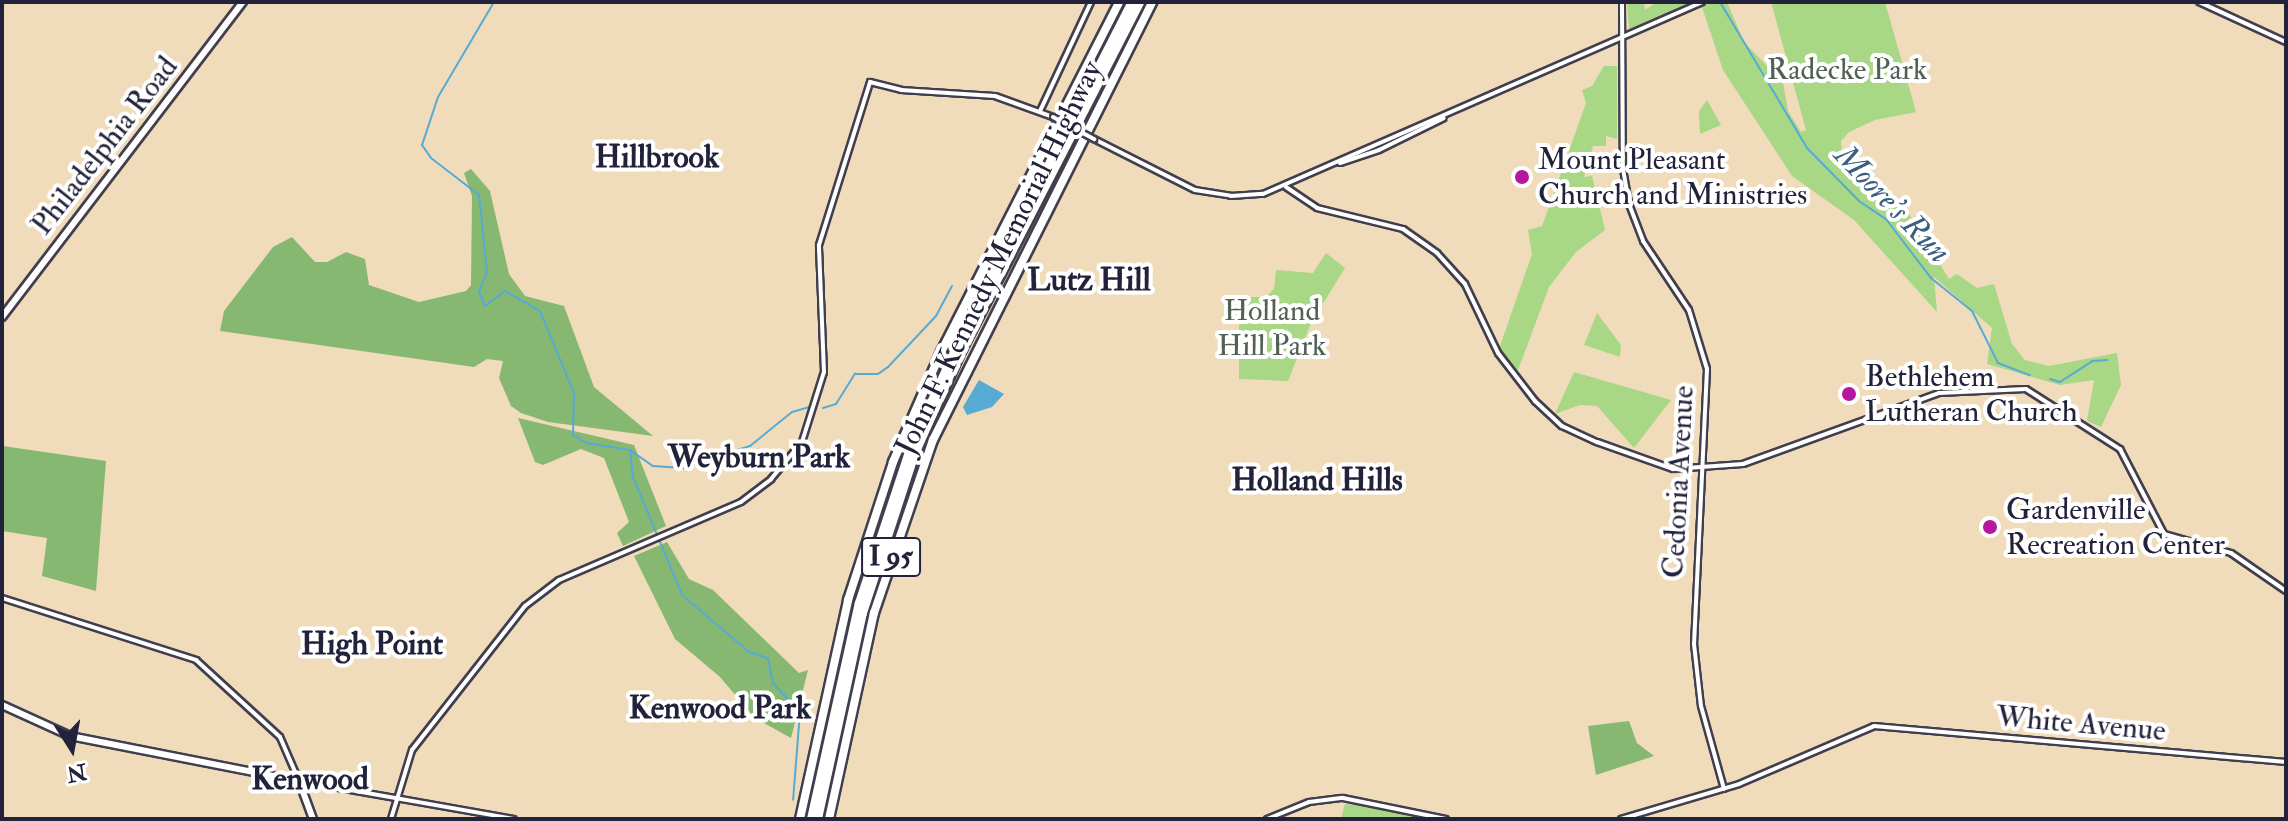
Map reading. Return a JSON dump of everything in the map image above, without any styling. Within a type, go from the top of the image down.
[{"type":"highway","name":"John F. Kennedy Memorial Highway","points":[[800,819],[845,612],[897,452],[941,352],[1119,2]]},
{"type":"highway","points":[[811,819],[859,603],[907,457],[966,326],[1132,2]]},
{"type":"highway","points":[[818,819],[860,624],[910,468],[968,336],[1140,2]]},
{"type":"highway","name":"John F. Kennedy Memorial Highway","points":[[829,819],[874,613],[927,454],[981,336],[1152,2]]},
{"type":"main road","name":"Philadelphia Road","points":[[2,317],[243,2]]},
{"type":"main road","points":[[2,705],[70,736],[299,781],[313,819]]},
{"type":"street","points":[[1040,111],[1091,2]]},
{"type":"street","name":"Cedonia Avenue","points":[[1622,2],[1625,188],[1643,241],[1684,301],[1701,342],[1709,391],[1695,672],[1724,789]]},
{"type":"street","points":[[391,819],[395,798],[414,745],[525,606],[559,580],[731,507],[763,487],[787,463],[811,425],[825,363],[817,283],[819,245],[870,82],[901,90],[982,94],[1040,111],[1207,193],[1249,196],[1286,187],[1330,166],[1379,150],[1702,2]]},
{"type":"street","points":[[2199,2],[2286,42]]},
{"type":"street","points":[[1286,187],[1317,208],[1396,227],[1437,253],[1475,299],[1508,368],[1562,426],[1650,464],[1704,468],[1759,460],[1939,393],[2026,389],[2120,449],[2164,534],[2231,553],[2286,591]]},
{"type":"street","points":[[2,598],[196,660],[280,737],[299,781],[514,819]]},
{"type":"street","name":"White Avenue","points":[[1724,789],[1874,726],[2286,762]]},
{"type":"street","points":[[1621,819],[1724,789]]},
{"type":"street","points":[[1267,819],[1309,802],[1343,798],[1446,819]]},
{"type":"green space","name":"Radecke Park","points":[[1627,2],[1644,2],[1645,10],[1657,2],[1694,2],[1629,30]]},
{"type":"green space","points":[[1711,2],[1727,2],[1744,42],[1783,83],[1788,111],[1801,132],[1806,130],[1771,2],[1885,2],[1916,112],[1875,120],[1849,132],[1841,141],[1842,152],[1907,211],[1949,279],[1957,274],[1977,288],[1994,284],[2012,344],[2025,360],[2049,366],[2117,353],[2121,385],[2101,427],[2087,421],[2094,380],[2060,385],[1987,364],[1992,328],[1934,277],[1937,312],[1854,220],[1792,176],[1723,70],[1702,7]]},
{"type":"green space","points":[[1604,66],[1617,66],[1617,139],[1606,136],[1606,146],[1593,146],[1584,177],[1592,176],[1605,230],[1576,252],[1549,287],[1517,373],[1499,349],[1532,254],[1528,230],[1542,226],[1586,103],[1582,90],[1592,86]]},
{"type":"green space","points":[[1707,100],[1721,125],[1700,134],[1699,111]]},
{"type":"green space","points":[[471,169],[490,191],[509,274],[525,296],[564,306],[594,387],[653,436],[548,422],[521,413],[511,406],[499,378],[503,361],[487,359],[474,367],[220,331],[224,311],[273,247],[292,237],[315,262],[327,262],[346,252],[365,259],[369,285],[419,302],[466,291],[471,285],[472,196],[464,173]]},
{"type":"green space","name":"Holland Hill Park","points":[[1326,253],[1345,268],[1311,323],[1288,381],[1239,379],[1239,297],[1266,297],[1274,289],[1276,270],[1313,273]]},
{"type":"green space","points":[[1597,313],[1621,345],[1620,357],[1584,345]]},
{"type":"green space","points":[[1574,372],[1671,400],[1634,448],[1597,406],[1580,405],[1555,414]]},
{"type":"green space","points":[[518,418],[634,445],[666,526],[623,546],[617,533],[629,522],[604,458],[581,449],[543,465],[535,462]]},
{"type":"green space","points":[[3,446],[106,461],[96,591],[42,576],[47,538],[2,531]]},
{"type":"green space","points":[[667,542],[689,579],[713,590],[799,673],[808,670],[791,738],[755,718],[720,677],[675,639],[634,556]]},
{"type":"green space","points":[[1629,721],[1637,743],[1654,756],[1596,775],[1588,726]]},
{"type":"green space","points":[[1345,804],[1372,806],[1420,819],[1341,819]]},
{"type":"water","points":[[979,380],[1004,394],[992,407],[967,415],[963,407]]},
{"type":"waterway","points":[[494,2],[438,97],[422,145],[431,158],[479,195],[487,272],[479,292],[485,306],[505,291],[540,311],[574,393],[573,435],[586,443],[630,450],[633,477],[682,595],[749,652],[768,658],[773,683],[800,712],[793,800]]},
{"type":"waterway","name":"Moore's Run","points":[[1720,2],[1807,148],[1859,201],[1886,219],[1931,278],[1972,311],[1998,363],[2030,375]]},
{"type":"waterway","points":[[823,408],[836,404],[855,374],[878,374],[888,367],[936,316],[952,286]]},
{"type":"waterway","points":[[2050,379],[2060,382],[2092,361],[2107,360]]},
{"type":"waterway","points":[[630,450],[653,466],[683,468],[750,446],[792,412],[810,407]]},
{"type":"place","name":"Mount Pleasant Church and Ministries","points":[[1522,177]]},
{"type":"place","name":"Bethlehem Lutheran Church","points":[[1849,394]]},
{"type":"place","name":"Gardenville Recreation Center","points":[[1990,527]]},
{"type":"district","name":"Hillbrook","points":[[657,157]]},
{"type":"district","name":"Lutz Hill","points":[[1089,280]]},
{"type":"district","name":"Weyburn Park","points":[[759,457]]},
{"type":"district","name":"Holland Hills","points":[[1317,480]]},
{"type":"district","name":"High Point","points":[[372,644]]},
{"type":"district","name":"Kenwood Park","points":[[720,708]]},
{"type":"district","name":"Kenwood","points":[[310,779]]}]
